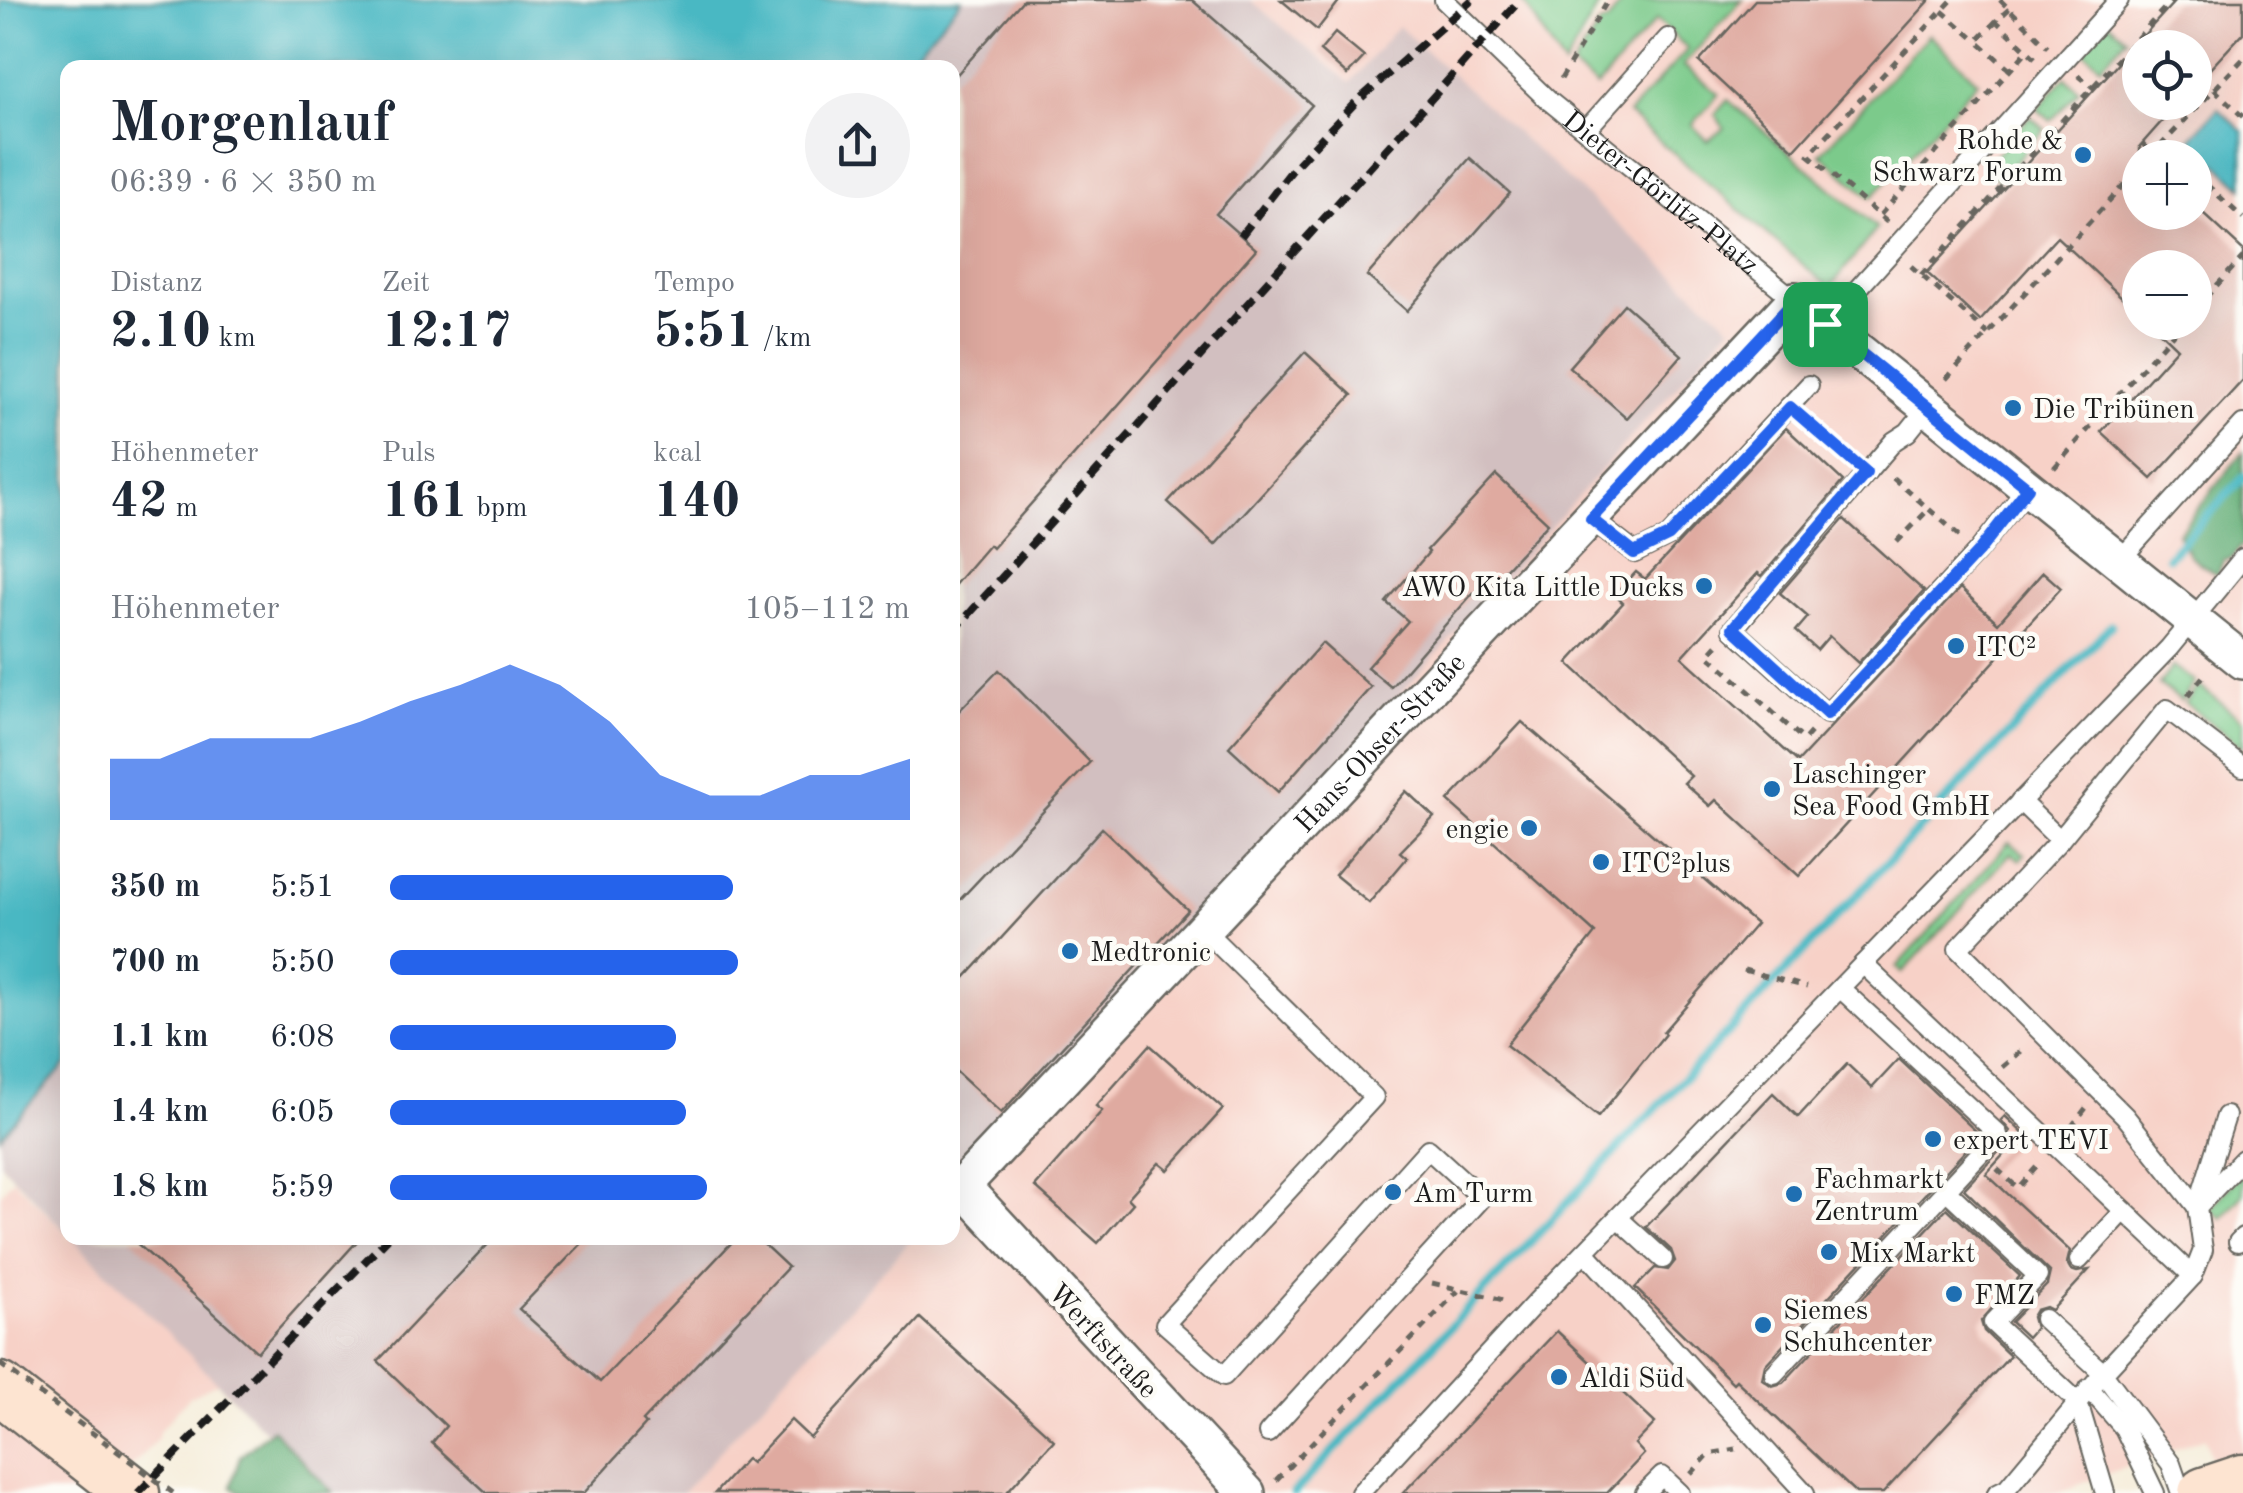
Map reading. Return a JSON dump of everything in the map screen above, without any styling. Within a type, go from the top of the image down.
[{"type":"main road","points":[[0,1388],[134,1493]]},
{"type":"main road","points":[[2204,1493],[2243,1480]]},
{"type":"street","name":"Dieter-Görlitz-Platz","points":[[1795,300],[1935,396],[2038,481],[2119,561],[2243,661]]},
{"type":"street","name":"Hans-Obser-Straße","points":[[960,1178],[1204,930],[1795,300]]},
{"type":"street","name":"Werftstraße","points":[[960,1184],[1257,1491]]},
{"type":"lane","name":"Dieter-Görlitz-Platz","points":[[1444,0],[1548,100],[1795,300]]},
{"type":"lane","points":[[1825,324],[2119,0]]},
{"type":"lane","points":[[1586,130],[1668,38]]},
{"type":"lane","points":[[1591,519],[1634,553],[1669,536],[1810,385]]},
{"type":"lane","points":[[1935,396],[1908,432],[1894,440],[1733,628],[1827,714],[1978,552],[2038,481]]},
{"type":"lane","points":[[2119,561],[2243,424]]},
{"type":"lane","points":[[1360,1493],[1585,1252],[2192,621],[2243,558]]},
{"type":"lane","points":[[2197,1207],[2124,1116],[1958,949],[2060,840],[2167,709],[2243,767]]},
{"type":"lane","points":[[2020,801],[2060,840]]},
{"type":"lane","points":[[1204,930],[1374,1097],[1166,1324],[1224,1376],[1428,1149],[1482,1198],[1268,1433]]},
{"type":"lane","points":[[1863,964],[2193,1276]]},
{"type":"lane","points":[[1774,1374],[1998,1134],[1840,988]]},
{"type":"lane","points":[[1997,1493],[2008,1488],[2102,1373],[2193,1276],[2204,1250],[2197,1207],[2226,1116]]},
{"type":"lane","points":[[2197,1207],[2243,1159]]},
{"type":"lane","points":[[1946,1190],[2038,1276],[1993,1324],[2124,1428],[2155,1493]]},
{"type":"lane","points":[[2079,1260],[2124,1211]]},
{"type":"lane","points":[[1618,1218],[1663,1259]]},
{"type":"lane","points":[[1585,1252],[1805,1493]]},
{"type":"lane","points":[[2044,1319],[2102,1373],[2171,1464],[2180,1493]]},
{"type":"lane","points":[[2083,1395],[2105,1493]]},
{"type":"lane","points":[[1645,1493],[1662,1476],[1680,1493]]},
{"type":"path","points":[[1548,100],[1608,0]]},
{"type":"path","points":[[1952,0],[1809,155],[1880,215],[2028,51],[1996,21]]},
{"type":"path","points":[[2000,0],[2037,36]]},
{"type":"path","points":[[1921,275],[2172,0]]},
{"type":"path","points":[[1978,41],[2009,9]]},
{"type":"path","points":[[1942,10],[2010,70]]},
{"type":"path","points":[[2167,140],[2243,59]]},
{"type":"path","points":[[2214,90],[2243,117]]},
{"type":"path","points":[[1935,396],[2122,187]]},
{"type":"path","points":[[2212,190],[2243,218]]},
{"type":"path","points":[[1892,250],[1988,334]]},
{"type":"path","points":[[2212,291],[2243,258]]},
{"type":"path","points":[[2038,481],[2167,340]]},
{"type":"path","points":[[1790,407],[1929,509],[1978,552]]},
{"type":"path","points":[[1896,542],[1929,509]]},
{"type":"path","points":[[1733,628],[1708,654],[1804,740],[1827,714]]},
{"type":"path","points":[[1744,970],[1799,985]]},
{"type":"path","points":[[1986,1081],[2042,1033]]},
{"type":"path","points":[[2066,1133],[2080,1116]]},
{"type":"path","points":[[1993,1166],[2018,1188]]},
{"type":"path","points":[[1436,1286],[1502,1300]]},
{"type":"path","points":[[1257,1491],[1458,1291]]},
{"type":"path","points":[[0,1364],[173,1493]]},
{"type":"path","points":[[1709,1454],[1738,1448]]},
{"type":"shaded area","points":[[962,0],[1250,0],[1350,83],[1398,26],[1731,326],[960,1184],[960,60],[909,60]]},
{"type":"shaded area","points":[[1250,0],[1520,0],[1564,66],[1613,0],[2243,0],[2243,1493],[2223,1493],[2205,1437],[2057,1493],[682,1493],[906,1245],[960,1245],[960,1174],[1399,27],[1350,84]]},
{"type":"shaded area","points":[[60,1071],[60,1226],[0,1163],[0,1136]]},
{"type":"shaded area","points":[[13,1179],[60,1226],[60,1245],[79,1245],[219,1382],[189,1397],[159,1431],[158,1438],[107,1493],[0,1493],[0,1194]]},
{"type":"shaded area","points":[[79,1245],[906,1245],[682,1493],[328,1493]]},
{"type":"green space","points":[[1520,0],[1602,0],[1564,67]]},
{"type":"green space","points":[[1623,0],[1742,0],[1683,65],[1719,94],[1692,125],[1708,141],[1724,128],[1715,114],[1728,100],[1877,228],[1830,288],[1628,114],[1688,49],[1657,19],[1597,87],[1572,67],[1600,24],[1608,22]]},
{"type":"green space","points":[[2107,21],[2122,34],[2122,42],[2101,66],[2081,49]]},
{"type":"green space","points":[[1929,34],[1978,81],[1871,198],[1820,154]]},
{"type":"green space","points":[[2065,77],[2079,90],[2051,121],[2037,109]]},
{"type":"green space","points":[[2030,116],[2045,129],[1999,180],[1985,167]]},
{"type":"green space","points":[[2243,452],[2243,544],[2231,559],[2224,560],[2217,576],[2189,555],[2178,533]]},
{"type":"green space","points":[[2173,666],[2195,682],[2181,701],[2159,684]]},
{"type":"green space","points":[[2199,686],[2243,720],[2243,748],[2185,703]]},
{"type":"green space","points":[[2009,842],[2025,854],[2020,860],[2011,853],[1902,973],[1897,967]]},
{"type":"green space","points":[[2243,1172],[2243,1194],[2222,1218],[2209,1209]]},
{"type":"green space","points":[[272,1429],[333,1493],[240,1493],[231,1486],[240,1456]]},
{"type":"water","points":[[0,0],[962,0],[908,60],[60,60],[60,1071],[0,1136]]},
{"type":"water","points":[[2218,108],[2243,131],[2243,188],[2212,159],[2212,140],[2190,139],[2207,120],[2212,120]]},
{"type":"building","points":[[1023,0],[1192,0],[1312,105],[1216,214],[1256,249],[992,548],[989,545],[960,579],[960,71]]},
{"type":"building","points":[[1281,0],[1340,0],[1317,30]]},
{"type":"building","points":[[1755,0],[1930,0],[1794,150],[1699,62]]},
{"type":"building","points":[[2176,0],[2243,0],[2243,33],[2212,67],[2212,30],[2149,30]]},
{"type":"building","points":[[1335,33],[1364,57],[1347,75],[1320,51]]},
{"type":"building","points":[[2122,59],[2122,120],[2163,120],[2145,140],[2122,140],[2122,230],[2212,230],[2212,221],[2243,250],[2243,380],[2152,479],[2101,432],[2177,348],[2169,340],[2212,340],[2212,250],[2122,250],[2122,297],[2057,237],[1980,321],[1927,273]]},
{"type":"building","points":[[1470,158],[1510,193],[1407,311],[1367,276]]},
{"type":"building","points":[[1624,304],[1682,355],[1627,418],[1569,367]]},
{"type":"building","points":[[1305,352],[1352,395],[1215,545],[1168,502]]},
{"type":"building","name":"ITC²","points":[[1786,428],[1843,481],[1762,576],[1758,573],[1682,657],[1798,762],[1960,588],[1998,623],[2043,572],[2061,588],[1799,876],[1716,800],[1710,806],[1684,783],[1691,776],[1568,663],[1623,603],[1615,595],[1636,572],[1645,579]]},
{"type":"building","points":[[1496,475],[1548,523],[1479,598],[1473,593],[1391,687],[1367,667],[1408,621],[1386,602],[1427,550]]},
{"type":"building","points":[[1844,519],[1924,591],[1858,663],[1829,636],[1817,650],[1796,631],[1808,617],[1780,593]]},
{"type":"building","points":[[1322,643],[1371,687],[1278,792],[1229,747]]},
{"type":"building","points":[[999,670],[1090,762],[960,900],[960,710]]},
{"type":"building","name":"ITC²plus","points":[[1522,722],[1756,924],[1663,1032],[1598,1117],[1506,1045],[1595,933],[1448,801]]},
{"type":"building","points":[[1406,791],[1434,817],[1400,852],[1407,858],[1369,903],[1335,875]]},
{"type":"building","name":"Medtronic","points":[[1102,828],[1188,910],[1001,1113],[960,1075],[960,983]]},
{"type":"building","points":[[1150,1045],[1223,1109],[1168,1170],[1159,1163],[1128,1198],[1133,1203],[1098,1243],[1035,1187],[1102,1111],[1096,1106]]},
{"type":"building","points":[[1899,1059],[1980,1135],[1765,1365],[1762,1379],[1772,1386],[1783,1383],[1947,1208],[2020,1276],[1981,1321],[1984,1331],[2010,1356],[1883,1493],[1856,1493],[1736,1380],[1733,1383],[1635,1288],[1655,1268],[1668,1270],[1675,1261],[1671,1250],[1646,1227],[1773,1093],[1798,1117],[1847,1064],[1872,1088]]},
{"type":"building","points":[[2005,1116],[2023,1133],[1986,1174],[2070,1251],[2067,1263],[2071,1270],[2089,1270],[2052,1310],[2036,1310],[2032,1317],[2035,1328],[2027,1337],[2011,1322],[2047,1285],[2050,1272],[1964,1189],[2008,1142],[2010,1131],[2001,1120]]},
{"type":"building","points":[[139,1245],[354,1245],[257,1352]]},
{"type":"building","points":[[487,1245],[580,1245],[519,1309],[600,1382],[729,1245],[764,1245],[788,1267],[643,1421],[646,1424],[584,1493],[487,1493],[432,1443],[446,1426],[378,1361]]},
{"type":"building","points":[[920,1318],[1054,1440],[1006,1493],[715,1493],[746,1459],[751,1463],[791,1420],[810,1438]]},
{"type":"building","name":"Aldi Süd","points":[[1557,1331],[1655,1423],[1635,1444],[1644,1454],[1607,1493],[1403,1493]]},
{"type":"waterway","points":[[2168,557],[2243,478]]},
{"type":"waterway","points":[[1294,1493],[2111,625]]},
{"type":"railway","points":[[1241,236],[1296,165],[1353,105],[1472,0]]},
{"type":"railway","points":[[960,624],[1520,0]]},
{"type":"railway","points":[[138,1493],[381,1245]]},
{"type":"place","name":"Rohde & Schwarz Forum","points":[[2083,155]]},
{"type":"place","name":"Die Tribünen","points":[[2013,408]]},
{"type":"place","name":"AWO Kita Little Ducks","points":[[1704,586]]},
{"type":"place","name":"ITC²","points":[[1956,646]]},
{"type":"place","name":"Laschinger Sea Food GmbH","points":[[1772,789]]},
{"type":"place","name":"engie","points":[[1529,828]]},
{"type":"place","name":"ITC²plus","points":[[1601,862]]},
{"type":"place","name":"Medtronic","points":[[1070,951]]},
{"type":"place","name":"expert TEVI","points":[[1933,1139]]},
{"type":"place","name":"Am Turm","points":[[1393,1192]]},
{"type":"place","name":"Fachmarkt Zentrum","points":[[1794,1194]]},
{"type":"place","name":"Mix Markt","points":[[1829,1252]]},
{"type":"place","name":"FMZ","points":[[1954,1294]]},
{"type":"place","name":"Siemes Schuhcenter","points":[[1763,1325]]},
{"type":"place","name":"Aldi Süd","points":[[1559,1377]]},
{"type":"route","points":[[1795,300],[1825,324],[2028,488],[1978,552],[1827,714],[1733,628],[1866,473],[1790,407],[1669,536],[1634,553],[1591,519],[1795,300]]}]
